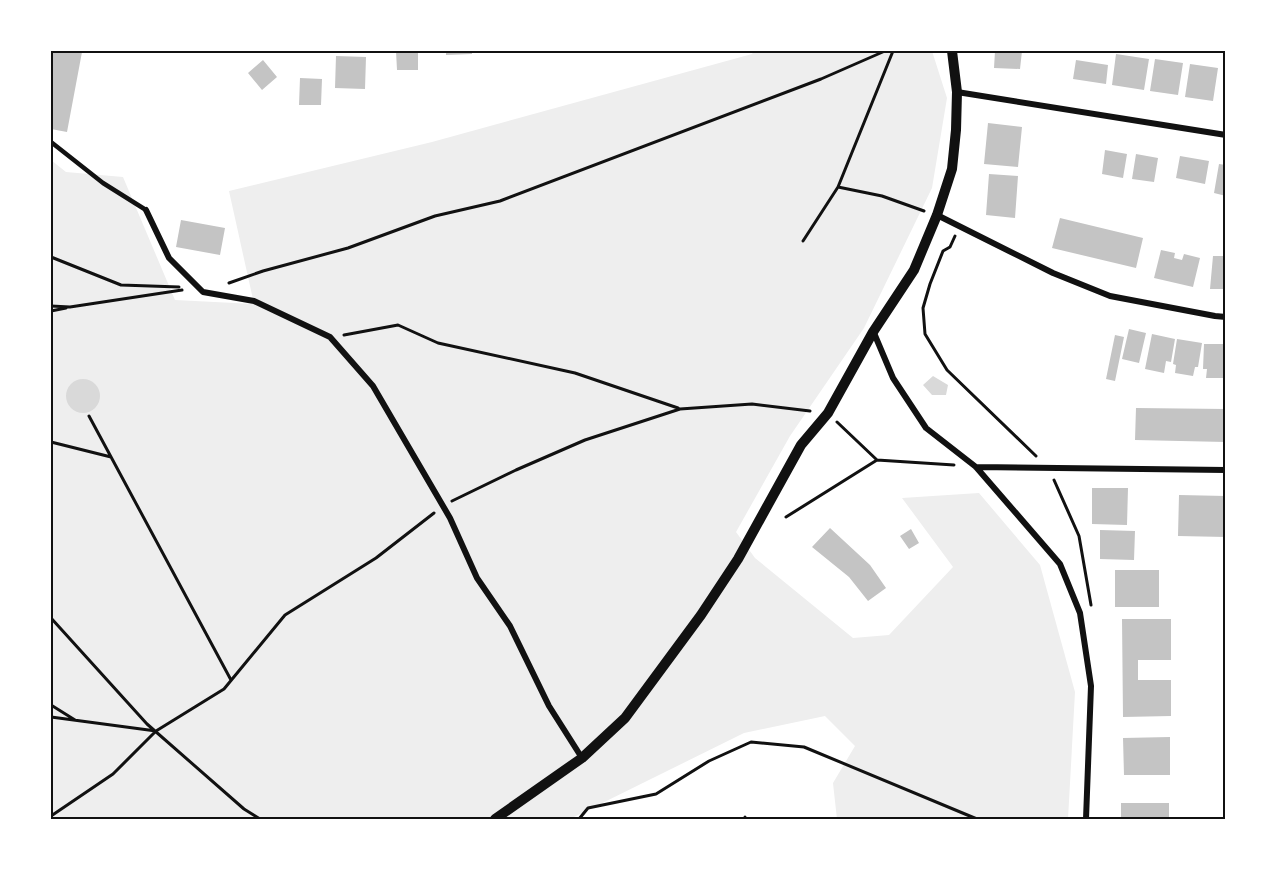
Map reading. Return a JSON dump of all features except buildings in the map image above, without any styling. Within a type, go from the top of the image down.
[{"type":"street","points":[[495,819],[582,758],[625,718],[701,615],[738,559],[801,445],[828,413],[873,332],[914,270],[937,216],[952,169],[957,92],[952,51]]},
{"type":"street","points":[[957,92],[1226,135]]},
{"type":"street","points":[[146,210],[169,258],[202,292],[254,301],[330,337],[373,386],[444,506],[477,578],[510,626],[549,706],[582,758]]},
{"type":"street","points":[[937,216],[1053,273],[1110,296],[1215,316],[1226,316]]},
{"type":"street","points":[[873,332],[893,378],[926,428],[976,467],[1060,564],[1080,613],[1091,686],[1086,819]]},
{"type":"street","points":[[976,467],[1226,470]]},
{"type":"lane","points":[[51,142],[103,183],[146,210]]},
{"type":"path","points":[[202,292],[263,271],[348,248],[435,216],[500,201],[821,80],[885,51]]},
{"type":"path","points":[[803,241],[838,187],[893,51]]},
{"type":"path","points":[[838,187],[882,196],[937,216]]},
{"type":"path","points":[[960,227],[950,247],[943,251],[930,284],[923,308],[925,334],[947,370],[1048,468],[1079,536],[1091,611]]},
{"type":"path","points":[[51,257],[121,285],[176,286],[187,289],[51,311]]},
{"type":"path","points":[[51,306],[70,307]]},
{"type":"path","points":[[51,816],[113,774],[156,731],[224,689],[285,615],[376,558],[444,506],[516,470],[585,440],[680,408],[575,373],[438,343],[398,325],[330,337]]},
{"type":"path","points":[[89,416],[231,680]]},
{"type":"path","points":[[51,442],[111,457]]},
{"type":"path","points":[[786,518],[877,460]]},
{"type":"path","points":[[51,618],[156,731],[244,809],[260,819]]},
{"type":"path","points":[[51,705],[76,721]]},
{"type":"path","points":[[51,717],[156,731]]},
{"type":"path","points":[[579,819],[588,808],[656,794],[709,761],[751,742],[804,747],[977,819]]},
{"type":"shaded area","points":[[754,51],[932,51],[947,98],[932,188],[864,328],[790,436],[736,532],[755,558],[853,638],[889,635],[953,567],[902,498],[979,493],[1040,565],[1075,692],[1068,819],[837,819],[833,783],[855,746],[825,716],[744,733],[570,819],[51,819],[51,160],[66,172],[123,177],[175,300],[254,304],[229,191],[432,142],[752,54]]},
{"type":"shaded area","points":[[933,376],[948,385],[946,395],[932,395],[923,385]]},
{"type":"shaded area","points":[[83,379],[95,384],[100,396],[95,408],[83,413],[71,408],[66,396],[71,384]]}]
